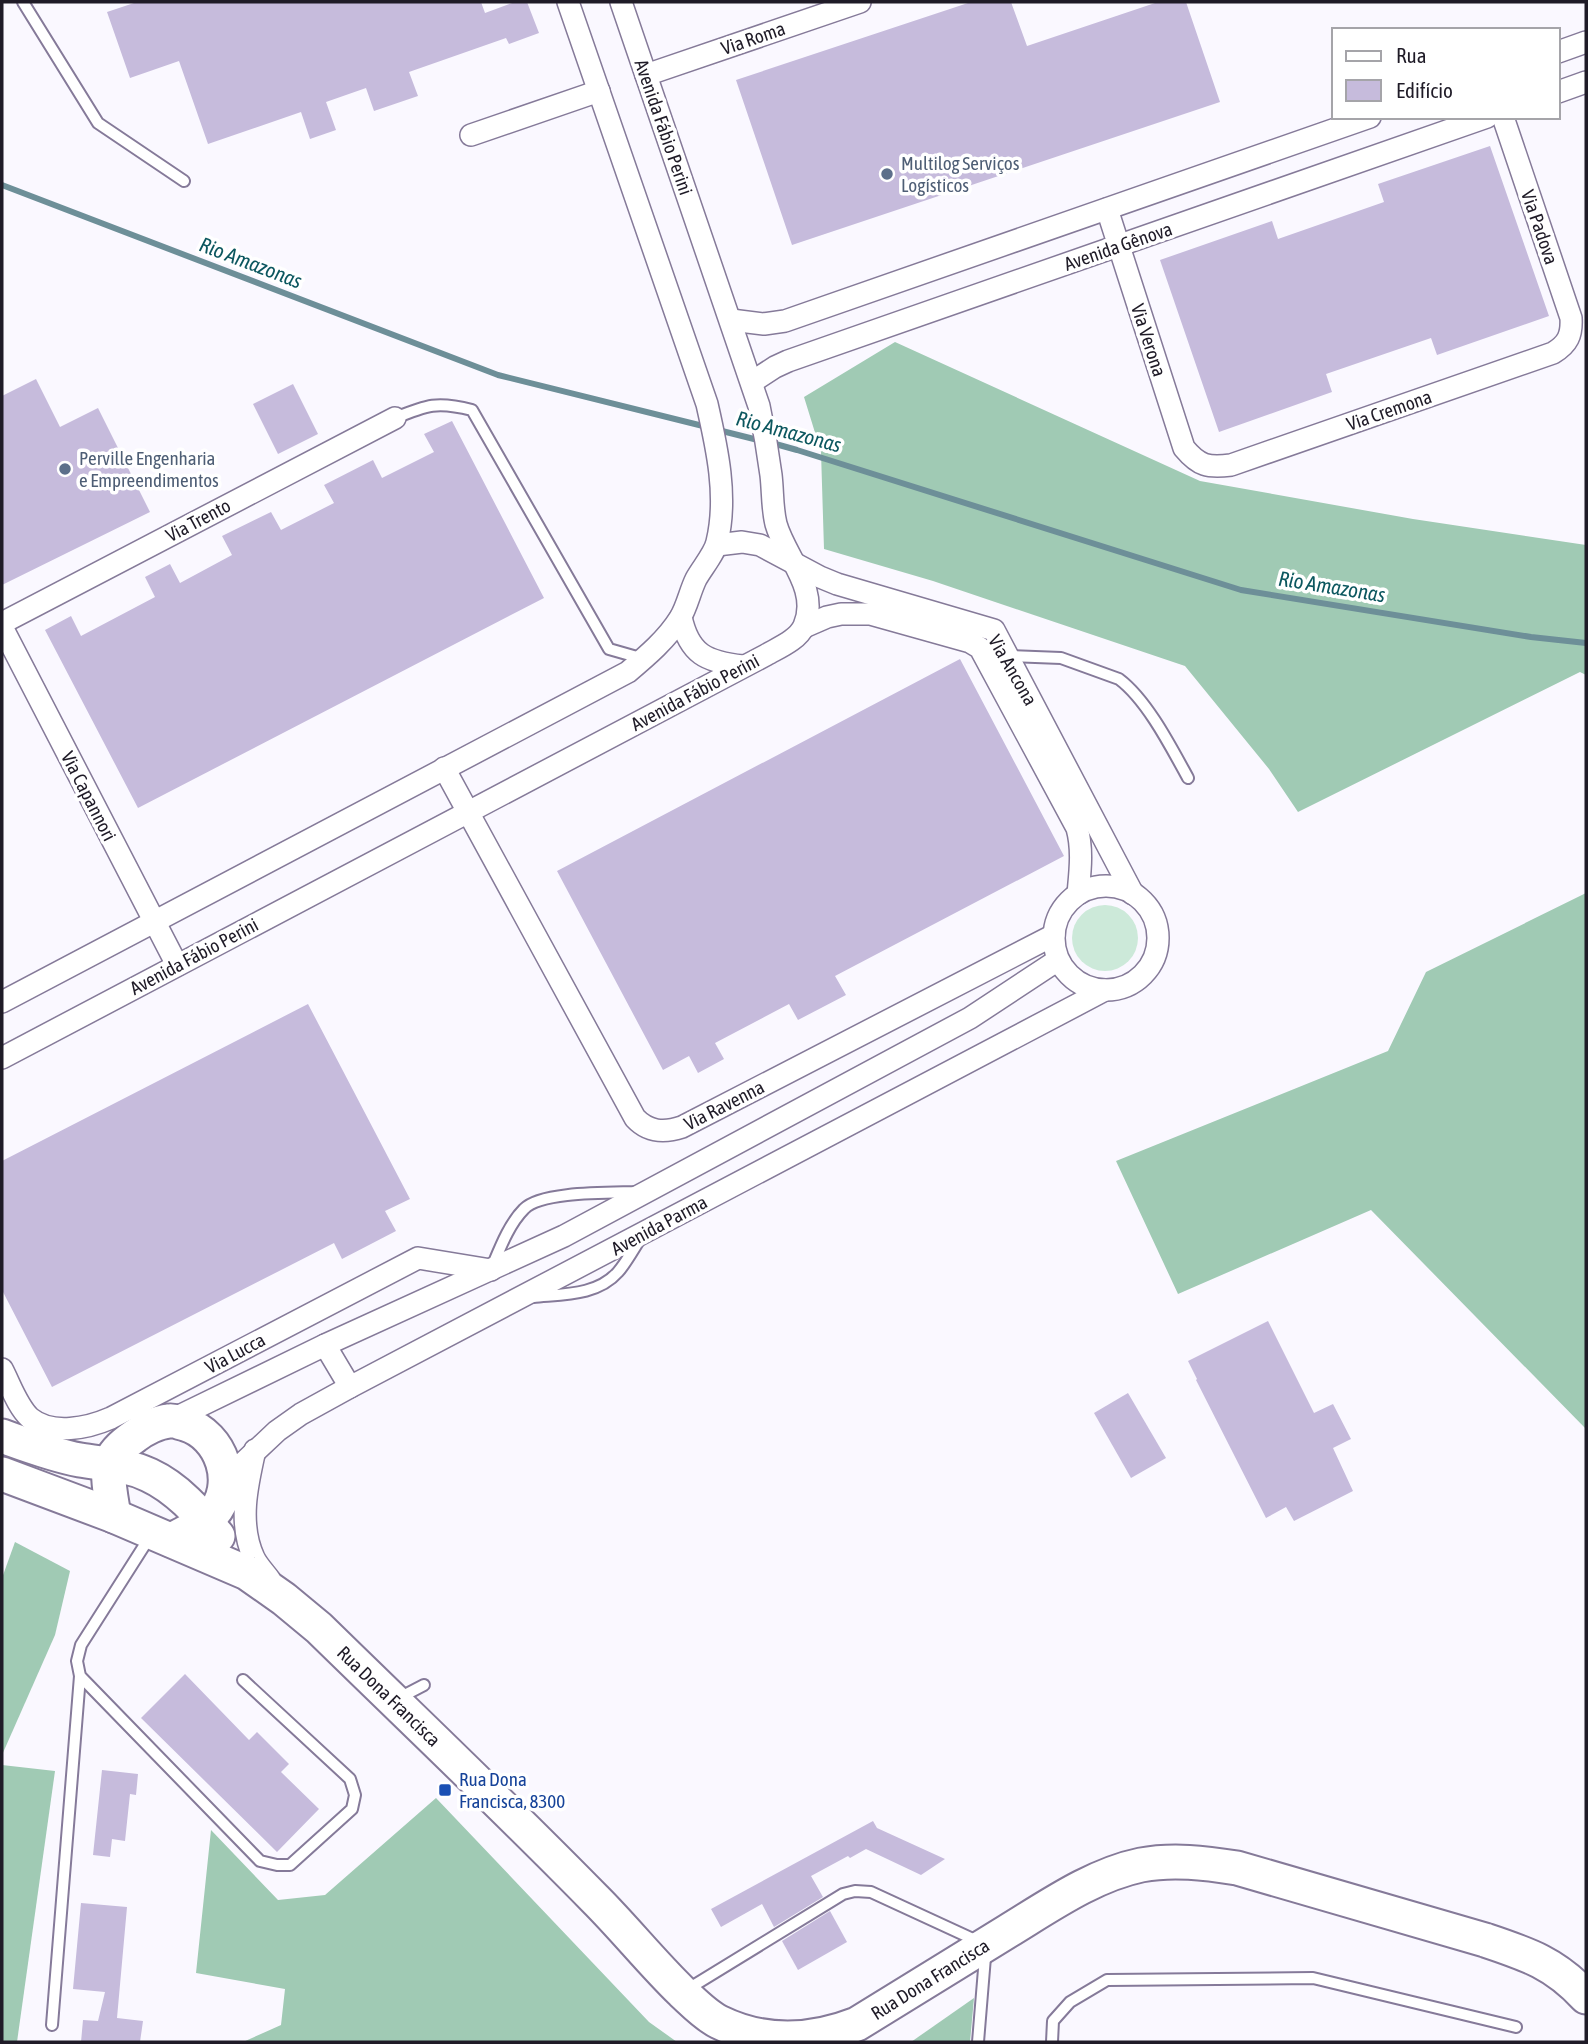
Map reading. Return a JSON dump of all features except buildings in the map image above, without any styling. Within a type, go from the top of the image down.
[{"type":"main road","points":[[114,1516],[110,1463],[121,1446],[138,1433],[171,1420],[192,1426],[208,1437],[221,1455],[226,1479],[222,1497],[214,1513],[205,1521],[162,1536]]},
{"type":"main road","name":"Rua Dona Francisca","points":[[2,1436],[83,1461],[125,1466],[167,1485],[187,1501],[247,1573]]},
{"type":"main road","name":"Rua Dona Francisca","points":[[2,1474],[114,1516],[247,1573],[284,1599],[319,1628],[596,1900],[683,1992],[716,2021],[738,2030],[764,2038],[789,2039],[834,2033],[857,2024],[1065,1896],[1115,1872],[1142,1865],[1176,1862],[1237,1868],[1497,1945],[1547,1964],[1580,1986]]},
{"type":"street","points":[[2,1002],[628,672],[644,659],[681,617],[696,579],[717,545],[721,509],[715,439],[707,404],[568,2]]},
{"type":"street","name":"Avenida Fábio Perini","points":[[2,1058],[743,666],[789,641],[804,626],[807,594],[777,526],[763,421],[752,382],[621,2]]},
{"type":"street","name":"Via Roma","points":[[646,75],[860,2]]},
{"type":"street","points":[[1560,51],[1586,42]]},
{"type":"street","points":[[1560,91],[1586,82]]},
{"type":"street","points":[[471,135],[599,91]]},
{"type":"street","name":"Avenida Gênova","points":[[731,320],[764,324],[785,321],[1364,119]]},
{"type":"street","name":"Avenida Gênova","points":[[752,382],[788,361],[1481,119]]},
{"type":"street","name":"Via Padova","points":[[1504,119],[1571,317],[1570,337]]},
{"type":"street","name":"Via Verona","points":[[1107,209],[1184,448],[1193,459],[1202,464]]},
{"type":"street","name":"Via Cremona","points":[[1202,464],[1215,467],[1231,465],[1553,353],[1563,347],[1570,337]]},
{"type":"street","name":"Via Trento","points":[[2,625],[395,418]]},
{"type":"street","points":[[717,545],[742,542],[760,545],[794,564]]},
{"type":"street","name":"Via Ancona","points":[[794,564],[837,584],[988,628],[998,635],[1133,894]]},
{"type":"street","name":"Via Ancona","points":[[804,626],[841,614],[870,614],[970,642],[979,648],[1077,828],[1081,855],[1078,894]]},
{"type":"street","points":[[681,617],[693,648],[706,658],[723,664],[743,666]]},
{"type":"street","name":"Via Capannori","points":[[2,625],[177,965]]},
{"type":"street","name":"Via Ravenna","points":[[444,768],[635,1118],[650,1129],[672,1130],[682,1127],[1054,935]]},
{"type":"street","points":[[1091,888],[1120,888],[1133,894],[1153,916],[1157,931],[1155,953],[1145,973],[1119,988],[1105,990],[1090,988],[1077,982],[1058,960],[1054,935],[1057,919],[1066,905],[1078,894],[1091,888]]},
{"type":"street","name":"Avenida Parma","points":[[171,1420],[325,1345],[564,1236],[970,1018],[1058,960]]},
{"type":"street","name":"Avenida Parma","points":[[226,1479],[255,1450],[301,1414],[1105,990]]},
{"type":"street","name":"Via Lucca","points":[[2,1369],[20,1405],[30,1418],[43,1425],[78,1428],[111,1418],[418,1258],[491,1270]]},
{"type":"street","points":[[491,1270],[520,1298]]},
{"type":"street","points":[[325,1345],[350,1387]]},
{"type":"street","points":[[255,1450],[246,1495],[247,1541],[256,1561],[284,1599]]},
{"type":"lane","points":[[23,2],[98,122],[184,181]]},
{"type":"lane","points":[[395,418],[428,405],[450,404],[472,410],[609,649],[644,659]]},
{"type":"lane","points":[[1009,656],[1061,657],[1128,685],[1162,730],[1188,778]]},
{"type":"lane","points":[[491,1270],[516,1220],[526,1207],[538,1200],[647,1191]]},
{"type":"lane","points":[[52,2025],[80,1676],[77,1661],[81,1645],[162,1536]]},
{"type":"lane","points":[[80,1676],[260,1861],[290,1865],[352,1809],[355,1795],[350,1779],[243,1680]]},
{"type":"lane","points":[[393,1701],[424,1685]]},
{"type":"lane","points":[[683,1992],[843,1894],[855,1891],[871,1892],[986,1945],[978,2042]]},
{"type":"lane","points":[[1052,2042],[1053,2021],[1070,2002],[1107,1980],[1313,1978],[1516,2027]]},
{"type":"green space","points":[[895,342],[1200,481],[1413,519],[1586,545],[1586,675],[1580,672],[1298,812],[1269,769],[1185,666],[933,581],[824,549],[821,452],[804,397]]},
{"type":"green space","points":[[1586,893],[1586,1429],[1371,1210],[1178,1294],[1116,1161],[1388,1051],[1426,972]]},
{"type":"green space","points":[[1111,905],[1129,914],[1136,925],[1136,951],[1129,962],[1118,969],[1099,971],[1081,962],[1074,951],[1072,932],[1081,914],[1092,907]]},
{"type":"green space","points":[[15,1542],[70,1571],[55,1635],[2,1755],[2,1578]]},
{"type":"green space","points":[[2,1765],[55,1771],[17,2042],[2,2042]]},
{"type":"green space","points":[[436,1798],[649,2022],[677,2042],[243,2042],[281,2025],[285,1989],[196,1973],[211,1830],[278,1900],[325,1895]]},
{"type":"green space","points":[[974,1998],[970,2042],[911,2042]]},
{"type":"waterway","name":"Rio Amazonas","points":[[2,185],[498,375],[707,427]]},
{"type":"waterway","name":"Rio Amazonas","points":[[718,430],[762,441]]},
{"type":"waterway","name":"Rio Amazonas","points":[[772,443],[1241,590],[1531,637],[1586,643]]},
{"type":"place","name":"Multilog Serviços Logísticos","points":[[887,174]]},
{"type":"place","name":"Perville Engenharia e Empreendimentos","points":[[65,469]]},
{"type":"place","name":"Rua Dona Francisca, 8300","points":[[445,1790]]}]
